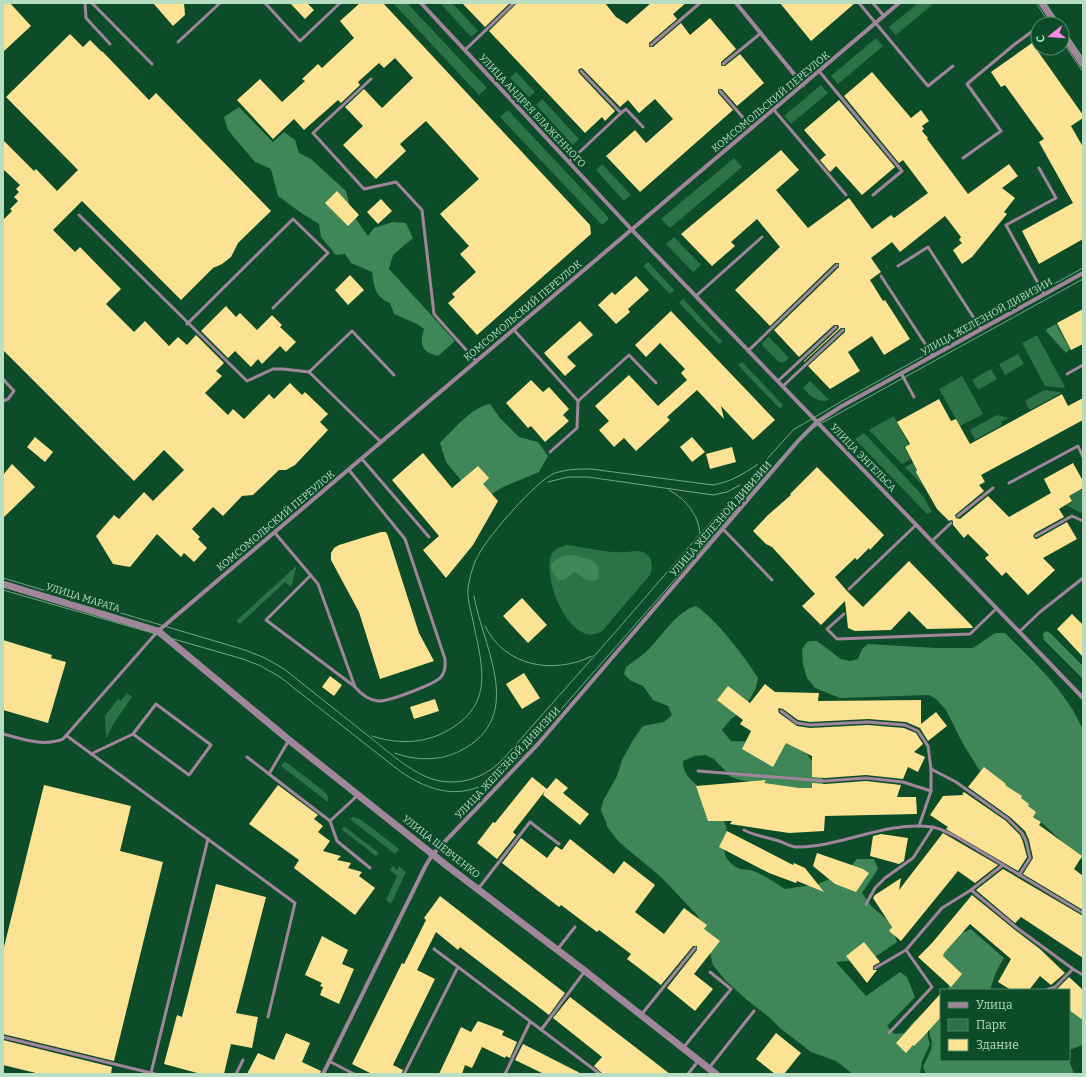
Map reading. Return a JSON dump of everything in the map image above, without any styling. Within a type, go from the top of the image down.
[{"type":"street","name":"УЛИЦА АНДРЕЯ БЛАЖЕННОГО","points":[[421,3],[632,230]]},
{"type":"street","points":[[736,3],[803,85]]},
{"type":"street","name":"КОМСОМОЛЬСКИЙ ПЕРЕУЛОК","points":[[158,632],[899,3]]},
{"type":"street","points":[[1042,3],[1051,16]]},
{"type":"street","points":[[1070,45],[1083,64]]},
{"type":"street","name":"УЛИЦА ЭНГЕЛЬСА","points":[[632,230],[1083,698]]},
{"type":"street","name":"УЛИЦА ЖЕЛЕЗНОЙ ДИВИЗИИ","points":[[322,1074],[426,865],[434,854],[538,744],[817,422],[842,406],[1083,273]]},
{"type":"street","name":"УЛИЦА МАРАТА","points":[[3,584],[158,632]]},
{"type":"street","name":"УЛИЦА ШЕВЧЕНКО","points":[[158,632],[289,740],[716,1074]]},
{"type":"lane","points":[[85,3],[86,18],[110,44]]},
{"type":"lane","points":[[92,3],[152,64]]},
{"type":"lane","points":[[178,42],[220,3]]},
{"type":"lane","points":[[265,3],[300,41],[340,3]]},
{"type":"lane","points":[[465,50],[514,3]]},
{"type":"lane","points":[[651,45],[700,3]]},
{"type":"lane","points":[[859,3],[928,86],[954,66]]},
{"type":"lane","points":[[873,3],[884,16]]},
{"type":"lane","points":[[723,64],[761,33]]},
{"type":"lane","points":[[963,158],[1001,131],[967,84],[1030,33]]},
{"type":"lane","points":[[581,71],[621,114]]},
{"type":"lane","points":[[819,71],[902,171],[873,195]]},
{"type":"lane","points":[[371,79],[313,133],[364,189],[396,182],[422,210],[434,314],[476,361]]},
{"type":"lane","points":[[720,91],[752,128]]},
{"type":"lane","points":[[569,162],[626,108],[643,127]]},
{"type":"lane","points":[[774,110],[846,195]]},
{"type":"lane","points":[[1039,168],[1056,198],[1006,225],[1044,294]]},
{"type":"lane","points":[[80,215],[247,381],[273,369],[309,372],[381,442]]},
{"type":"lane","points":[[188,324],[293,219],[328,253],[273,308]]},
{"type":"lane","points":[[696,296],[762,237]]},
{"type":"lane","points":[[898,266],[928,247],[981,329]]},
{"type":"lane","points":[[748,351],[837,265]]},
{"type":"lane","points":[[881,276],[933,356]]},
{"type":"lane","points":[[778,381],[836,327]]},
{"type":"lane","points":[[514,330],[578,401],[577,428],[550,452]]},
{"type":"lane","points":[[783,386],[843,330]]},
{"type":"lane","points":[[309,372],[352,331],[394,374]]},
{"type":"lane","points":[[578,401],[629,355],[656,383]]},
{"type":"lane","points":[[1067,374],[1083,366]]},
{"type":"lane","points":[[901,373],[914,397]]},
{"type":"lane","points":[[3,379],[14,391],[8,399],[3,400]]},
{"type":"lane","points":[[1009,483],[1078,446],[1083,457]]},
{"type":"lane","points":[[362,459],[430,537]]},
{"type":"lane","points":[[311,575],[266,620],[354,687],[361,694],[369,699],[379,701],[387,700],[430,685],[442,676],[445,668],[445,659],[405,539],[349,470]]},
{"type":"lane","points":[[958,516],[993,488]]},
{"type":"lane","points":[[1036,536],[1072,516],[1083,522]]},
{"type":"lane","points":[[932,541],[951,523]]},
{"type":"lane","points":[[849,589],[916,525]]},
{"type":"lane","points":[[723,529],[772,580]]},
{"type":"lane","points":[[275,532],[318,584],[354,687]]},
{"type":"lane","points":[[1019,632],[1040,612],[1083,578]]},
{"type":"lane","points":[[844,614],[827,629],[837,639],[970,634],[997,608]]},
{"type":"lane","points":[[3,734],[41,743],[57,742],[67,736],[158,632]]},
{"type":"lane","points":[[91,754],[133,734],[156,704],[211,745],[189,775],[133,734]]},
{"type":"lane","points":[[781,711],[797,722],[810,725],[868,722],[905,725],[918,731],[928,746],[931,769],[931,791],[919,826]]},
{"type":"lane","points":[[67,736],[294,902],[268,1017]]},
{"type":"lane","points":[[269,774],[289,740]]},
{"type":"lane","points":[[247,757],[330,821],[337,842],[370,868]]},
{"type":"lane","points":[[931,769],[956,782],[1008,819],[1022,833],[1026,841],[1030,858],[1019,875]]},
{"type":"lane","points":[[698,771],[825,781],[866,778],[903,782],[931,791]]},
{"type":"lane","points":[[330,821],[359,794]]},
{"type":"lane","points":[[478,889],[530,822],[559,844]]},
{"type":"lane","points":[[744,830],[754,835],[777,840],[797,848],[824,845],[859,835],[905,826],[934,827],[955,836],[1083,913]]},
{"type":"lane","points":[[866,904],[875,888],[885,878],[913,858],[934,827]]},
{"type":"lane","points":[[3,1037],[153,1074],[208,839]]},
{"type":"lane","points":[[875,968],[906,950],[942,908],[971,890],[1003,865]]},
{"type":"lane","points":[[971,890],[1017,928],[1083,975]]},
{"type":"lane","points":[[557,950],[575,927]]},
{"type":"lane","points":[[642,1015],[695,948]]},
{"type":"lane","points":[[434,949],[600,1074]]},
{"type":"lane","points":[[889,1033],[932,987],[906,950]]},
{"type":"lane","points":[[404,1074],[458,967]]},
{"type":"lane","points":[[1049,989],[1055,987],[1073,969]]},
{"type":"lane","points":[[541,1030],[586,971]]},
{"type":"lane","points":[[683,1048],[731,989],[710,972]]},
{"type":"lane","points":[[709,1068],[754,1011]]},
{"type":"lane","points":[[505,1074],[530,1022]]},
{"type":"lane","points":[[236,1074],[243,1060]]},
{"type":"lane","points":[[688,1074],[699,1060]]},
{"type":"lane","points":[[329,1061],[354,1074]]},
{"type":"green space","points":[[393,3],[407,3],[487,88],[479,95]]},
{"type":"green space","points":[[440,3],[452,3],[478,31],[471,37]]},
{"type":"green space","points":[[918,3],[934,3],[896,35],[889,27]]},
{"type":"green space","points":[[876,38],[883,46],[838,84],[831,76]]},
{"type":"green space","points":[[516,72],[535,92],[529,97],[510,78]]},
{"type":"green space","points":[[821,85],[828,93],[791,124],[784,116]]},
{"type":"green space","points":[[542,99],[579,139],[573,145],[536,105]]},
{"type":"green space","points":[[239,107],[273,142],[284,132],[295,140],[299,153],[311,159],[346,191],[351,212],[368,236],[374,228],[393,222],[406,223],[413,238],[393,255],[389,269],[455,341],[438,356],[428,352],[423,347],[422,340],[424,329],[417,324],[394,314],[390,303],[378,295],[372,272],[351,263],[345,254],[336,255],[321,237],[319,224],[278,196],[271,169],[255,162],[228,130],[224,117]]},
{"type":"green space","points":[[508,110],[608,217],[608,220],[602,225],[500,117]]},
{"type":"green space","points":[[734,158],[742,167],[670,228],[661,219]]},
{"type":"green space","points":[[602,164],[631,195],[624,201],[596,170]]},
{"type":"green space","points":[[674,237],[701,265],[693,272],[666,244]]},
{"type":"green space","points":[[648,262],[674,290],[670,294],[643,266]]},
{"type":"green space","points":[[683,299],[722,341],[719,344],[679,303]]},
{"type":"green space","points":[[1056,324],[1070,349],[1066,353],[1046,331]]},
{"type":"green space","points":[[1037,335],[1065,387],[1064,388],[1045,386],[1022,343]]},
{"type":"green space","points":[[769,337],[789,358],[784,362],[779,362],[763,346],[762,343]]},
{"type":"green space","points":[[1018,354],[1024,364],[1005,375],[999,364]]},
{"type":"green space","points":[[742,362],[783,405],[780,409],[738,365]]},
{"type":"green space","points":[[991,369],[997,379],[978,390],[972,380]]},
{"type":"green space","points":[[962,376],[983,414],[960,426],[939,389]]},
{"type":"green space","points":[[810,381],[829,400],[817,400],[808,394],[803,388]]},
{"type":"green space","points":[[1044,390],[1061,393],[1030,410],[1025,401]]},
{"type":"green space","points":[[490,404],[500,418],[519,437],[538,442],[548,456],[539,472],[503,487],[487,497],[473,495],[446,462],[440,443],[470,414],[483,406]]},
{"type":"green space","points":[[997,415],[1008,418],[1001,422],[1002,425],[975,440],[970,430]]},
{"type":"green space","points":[[894,416],[909,445],[904,447],[911,459],[902,464],[869,430]]},
{"type":"green space","points":[[864,433],[923,496],[932,512],[927,514],[855,439]]},
{"type":"green space","points":[[918,460],[926,489],[905,467]]},
{"type":"green space","points":[[1081,489],[1083,493],[1083,514],[1066,505],[1072,502],[1069,496]]},
{"type":"green space","points":[[567,545],[612,552],[636,551],[645,553],[650,557],[652,569],[650,575],[602,631],[591,634],[580,631],[570,622],[555,595],[549,566],[551,556],[555,550]]},
{"type":"green space","points":[[572,555],[588,559],[596,563],[599,572],[598,579],[595,581],[589,581],[574,572],[564,580],[558,580],[552,571],[551,565],[560,557]]},
{"type":"green space","points":[[296,566],[291,587],[285,582],[240,624],[236,621]]},
{"type":"green space","points":[[696,606],[713,620],[722,630],[758,678],[756,688],[743,711],[731,719],[722,730],[731,741],[789,743],[807,754],[822,775],[823,784],[820,789],[771,787],[741,780],[731,777],[714,759],[705,755],[695,756],[683,761],[686,774],[711,799],[724,820],[727,831],[724,849],[726,857],[736,867],[756,872],[785,889],[818,884],[846,872],[857,859],[874,859],[878,869],[862,893],[872,907],[889,921],[897,942],[872,959],[836,962],[866,996],[900,972],[907,977],[915,997],[887,1026],[894,1034],[904,1033],[923,1013],[927,1015],[928,1038],[930,1044],[922,1061],[920,1074],[853,1074],[836,1061],[811,1052],[780,1028],[725,980],[713,965],[703,925],[697,915],[661,877],[619,842],[608,828],[601,810],[603,801],[617,776],[622,760],[633,740],[643,726],[664,722],[672,715],[668,706],[653,700],[643,686],[631,681],[624,674],[626,667],[646,652],[675,619],[682,613]]},
{"type":"green space","points":[[1046,631],[1050,633],[1083,666],[1083,679],[1044,640],[1043,634]]},
{"type":"green space","points":[[995,633],[1005,633],[1049,678],[1068,703],[1083,730],[1083,861],[1041,822],[988,784],[963,744],[946,710],[936,699],[929,695],[840,698],[815,688],[807,678],[803,664],[802,649],[807,642],[812,641],[817,641],[841,659],[850,661],[858,659],[862,649],[868,644],[936,648],[973,648]]},
{"type":"green space","points":[[127,693],[132,697],[114,723],[106,738],[105,716],[118,699],[121,701]]},
{"type":"green space","points":[[285,762],[290,765],[326,793],[328,802],[281,766]]},
{"type":"green space","points":[[353,817],[360,819],[399,849],[395,854],[350,819]]},
{"type":"green space","points":[[344,826],[379,853],[376,856],[342,830]]},
{"type":"green space","points":[[393,866],[397,870],[399,866],[406,872],[391,904],[386,900],[397,876],[390,870]]},
{"type":"green space","points":[[971,929],[1004,958],[996,972],[990,989],[948,989],[952,980],[930,959],[948,939]]},
{"type":"green space","points":[[940,1005],[940,1061],[1069,1061],[1074,1074],[926,1074],[923,1067],[931,1050],[932,1041],[929,1028]]},
{"type":"green space","points":[[1070,1010],[1083,1012],[1083,1045],[1070,1050]]},
{"type":"building","points":[[3,3],[10,3],[31,26],[3,52]]},
{"type":"building","points":[[153,3],[184,3],[185,15],[173,26]]},
{"type":"building","points":[[290,3],[307,3],[314,10],[305,19]]},
{"type":"building","points":[[360,3],[383,3],[590,225],[591,234],[477,335],[448,303],[455,297],[452,294],[476,272],[460,254],[469,246],[440,214],[479,179],[426,121],[400,144],[406,151],[376,179],[343,145],[363,126],[345,107],[364,89],[382,108],[413,78],[395,58],[384,68],[379,63],[358,82],[360,85],[341,103],[338,100],[304,130],[294,119],[273,139],[237,100],[260,79],[282,102],[305,81],[302,79],[318,64],[322,68],[354,38],[340,21]]},
{"type":"building","points":[[462,3],[510,3],[485,27]]},
{"type":"building","points":[[517,3],[605,3],[616,17],[627,24],[651,3],[686,3],[673,14],[677,19],[649,43],[649,47],[653,47],[681,23],[690,35],[710,18],[736,49],[721,62],[721,66],[725,66],[740,54],[764,83],[737,106],[722,89],[718,89],[718,93],[733,110],[640,192],[606,156],[635,130],[646,143],[673,119],[655,99],[639,113],[628,100],[620,107],[581,68],[578,70],[579,73],[615,111],[605,121],[602,117],[585,133],[489,31]]},
{"type":"building","points":[[780,3],[855,3],[811,41]]},
{"type":"building","points":[[70,34],[83,47],[90,40],[149,100],[156,93],[271,211],[238,243],[231,257],[222,264],[213,268],[181,300],[82,201],[53,230],[75,252],[80,247],[121,289],[106,304],[134,332],[145,321],[169,346],[178,337],[187,345],[196,335],[224,363],[216,371],[222,376],[205,393],[228,415],[233,409],[244,419],[269,394],[274,399],[290,383],[302,395],[305,392],[328,414],[320,422],[328,430],[295,465],[286,470],[279,470],[253,495],[242,496],[223,516],[213,507],[192,529],[200,537],[198,539],[207,548],[194,562],[184,553],[181,557],[157,534],[130,567],[113,564],[96,536],[114,515],[119,519],[144,492],[153,501],[184,470],[164,450],[134,481],[3,350],[3,220],[12,211],[10,209],[18,201],[14,197],[19,192],[16,189],[20,185],[3,169],[3,140],[34,171],[36,169],[57,191],[78,170],[6,97]]},
{"type":"building","points":[[1030,44],[1030,56],[1041,56],[1083,115],[1083,118],[1071,126],[1083,147],[1083,239],[1039,264],[1022,231],[1073,203],[1039,142],[1044,139],[1005,85],[1001,87],[991,72]]},
{"type":"building","points":[[872,72],[911,118],[921,110],[929,121],[922,126],[924,129],[922,131],[968,194],[1009,164],[1018,176],[1002,188],[1015,198],[1004,212],[1007,214],[972,257],[962,264],[953,250],[962,243],[959,240],[961,237],[945,216],[900,252],[892,242],[871,258],[881,272],[870,280],[910,339],[884,355],[872,336],[848,352],[860,371],[830,389],[808,366],[845,332],[845,328],[841,328],[804,362],[838,329],[838,325],[834,325],[799,357],[774,330],[839,267],[839,263],[835,263],[770,326],[735,290],[780,247],[757,219],[731,242],[735,246],[712,266],[681,234],[781,150],[799,170],[776,190],[808,228],[849,198],[872,229],[891,215],[894,218],[928,193],[903,160],[899,163],[844,96]]},
{"type":"building","points":[[839,100],[895,167],[862,195],[836,166],[830,172],[820,160],[826,155],[804,130]]},
{"type":"building","points":[[337,191],[359,215],[348,226],[325,203]]},
{"type":"building","points":[[381,199],[392,211],[378,224],[367,212]]},
{"type":"building","points":[[350,275],[364,290],[348,305],[335,290]]},
{"type":"building","points":[[636,276],[649,290],[628,309],[630,312],[616,324],[598,305],[612,292],[615,295]]},
{"type":"building","points":[[226,306],[236,317],[240,313],[257,330],[272,315],[282,325],[280,327],[296,342],[286,352],[280,346],[262,364],[258,359],[251,367],[235,351],[228,358],[201,331]]},
{"type":"building","points":[[1083,309],[1083,344],[1071,350],[1057,323]]},
{"type":"building","points":[[671,311],[775,420],[753,440],[721,406],[724,419],[697,390],[667,417],[670,420],[636,451],[624,438],[614,447],[599,430],[609,421],[595,406],[629,375],[658,406],[687,380],[681,373],[685,369],[660,343],[646,357],[635,345]]},
{"type":"building","points":[[580,321],[593,335],[567,357],[576,366],[565,376],[544,353]]},
{"type":"building","points":[[531,380],[543,392],[549,387],[569,409],[563,415],[569,421],[545,442],[531,426],[528,428],[506,403]]},
{"type":"building","points":[[1062,394],[1068,406],[1083,398],[1083,420],[981,475],[985,482],[979,485],[984,491],[955,515],[956,518],[960,519],[988,496],[1009,517],[1051,493],[1044,479],[1073,463],[1083,481],[1083,488],[1069,496],[1072,501],[1059,509],[1064,517],[1035,533],[1033,536],[1037,539],[1067,522],[1077,539],[1043,558],[1055,570],[1028,595],[1006,572],[1002,576],[985,558],[989,555],[968,534],[964,538],[953,525],[953,521],[949,521],[937,509],[916,472],[917,470],[905,447],[910,444],[897,422],[939,399],[951,421],[956,419],[970,444]]},
{"type":"building","points":[[35,437],[53,452],[45,462],[27,447]]},
{"type":"building","points":[[692,437],[705,452],[692,462],[680,447]]},
{"type":"building","points":[[732,447],[736,462],[710,469],[706,454]]},
{"type":"building","points":[[423,453],[452,488],[478,466],[489,478],[483,484],[498,501],[473,545],[446,578],[423,550],[439,536],[392,480]]},
{"type":"building","points":[[12,464],[35,487],[3,518],[3,475]]},
{"type":"building","points":[[817,467],[884,535],[870,550],[869,548],[857,560],[855,558],[835,577],[847,591],[863,607],[909,561],[973,627],[972,628],[927,629],[909,611],[891,630],[855,631],[848,628],[845,601],[821,625],[802,606],[815,594],[772,547],[766,544],[753,531],[768,515],[791,495],[790,494]]},
{"type":"building","points":[[381,532],[386,532],[388,536],[419,633],[434,661],[380,679],[359,612],[331,560],[331,553],[334,548],[339,545]]},
{"type":"building","points":[[522,598],[547,625],[528,643],[503,616]]},
{"type":"building","points":[[1072,614],[1083,625],[1083,657],[1057,629]]},
{"type":"building","points":[[3,640],[52,655],[51,658],[66,662],[48,723],[3,710]]},
{"type":"building","points":[[524,673],[540,698],[522,709],[506,684]]},
{"type":"building","points":[[330,676],[342,685],[334,696],[322,687]]},
{"type":"building","points":[[765,684],[775,692],[819,693],[818,701],[921,700],[921,724],[936,712],[947,726],[928,741],[920,728],[906,722],[868,719],[810,722],[798,720],[783,709],[779,708],[779,713],[797,726],[810,728],[868,725],[904,728],[916,733],[923,744],[914,752],[925,757],[918,772],[908,767],[903,779],[866,775],[825,778],[812,777],[812,756],[786,743],[773,767],[742,749],[751,731],[740,724],[743,720],[717,700],[728,686],[750,703]]},
{"type":"building","points":[[435,699],[439,711],[414,719],[410,707]]},
{"type":"building","points":[[984,767],[1006,784],[1005,785],[1022,796],[1021,798],[1029,804],[1028,806],[1036,812],[1033,817],[1041,822],[1039,825],[1082,856],[1074,869],[1083,876],[1083,910],[1023,874],[1033,858],[1029,840],[1025,831],[1010,817],[968,787]]},
{"type":"building","points":[[532,777],[547,789],[556,778],[568,788],[563,793],[589,814],[580,825],[543,795],[545,791],[513,832],[516,835],[497,859],[477,843]]},
{"type":"building","points":[[766,780],[764,783],[799,788],[812,788],[812,783],[825,784],[866,781],[901,785],[897,797],[916,797],[917,814],[825,816],[824,831],[789,833],[730,824],[732,821],[708,821],[696,786]]},
{"type":"building","points":[[44,785],[131,806],[120,851],[163,862],[114,1061],[3,1034],[3,951]]},
{"type":"building","points":[[278,785],[318,815],[314,819],[323,826],[318,832],[330,841],[323,851],[341,856],[337,860],[351,863],[348,868],[362,872],[359,876],[375,888],[355,915],[294,868],[299,860],[249,824]]},
{"type":"building","points":[[964,792],[1006,821],[1020,835],[1027,857],[1018,871],[946,829],[948,827],[930,815],[943,796],[964,795],[962,794]]},
{"type":"building","points":[[727,831],[793,865],[794,863],[805,868],[824,892],[797,881],[796,883],[769,873],[719,847]]},
{"type":"building","points":[[943,833],[998,865],[975,883],[958,871],[901,941],[889,931],[892,927],[873,898],[875,895],[901,878],[899,890]]},
{"type":"building","points":[[881,834],[908,838],[904,861],[899,864],[870,856],[873,836]]},
{"type":"building","points":[[521,838],[547,858],[556,846],[562,850],[570,839],[614,874],[624,861],[655,885],[635,912],[664,934],[684,908],[707,925],[704,929],[720,941],[694,974],[713,989],[695,1011],[667,988],[697,950],[697,946],[693,946],[661,985],[627,959],[631,954],[599,930],[597,932],[561,905],[559,907],[502,863]]},
{"type":"building","points":[[817,853],[863,869],[869,873],[856,892],[835,884],[813,866]]},
{"type":"building","points":[[1003,869],[1083,916],[1083,958],[1021,917],[1015,923],[976,890]]},
{"type":"building","points":[[216,884],[266,897],[236,1013],[258,1017],[252,1048],[231,1044],[224,1074],[201,1074],[164,1064],[177,1015],[182,1017]]},
{"type":"building","points":[[972,895],[1040,949],[1065,973],[1051,985],[1040,976],[1030,989],[1009,989],[998,982],[1011,959],[970,924],[943,956],[962,974],[951,987],[918,957],[932,943]]},
{"type":"building","points":[[440,896],[565,993],[549,1015],[460,947],[458,950],[436,932],[417,970],[435,979],[393,1065],[403,1070],[401,1074],[372,1074],[352,1064],[402,963],[404,964],[426,920],[424,918]]},
{"type":"building","points":[[322,936],[348,950],[342,964],[354,969],[339,1004],[320,995],[323,987],[320,986],[322,983],[305,975]]},
{"type":"building","points":[[864,942],[880,962],[873,966],[873,970],[877,970],[867,983],[846,956]]},
{"type":"building","points":[[1069,977],[1083,990],[1083,1020],[1070,1011],[1070,989],[1057,989]]},
{"type":"building","points":[[940,994],[940,1018],[906,1053],[896,1043]]},
{"type":"building","points":[[570,997],[670,1074],[603,1074],[594,1066],[602,1057],[553,1018]]},
{"type":"building","points":[[478,1021],[504,1031],[502,1035],[517,1042],[510,1058],[506,1056],[505,1058],[482,1047],[472,1068],[465,1065],[462,1074],[439,1074],[461,1027],[471,1032]]},
{"type":"building","points":[[286,1033],[310,1043],[302,1062],[321,1071],[320,1074],[247,1074],[258,1053],[274,1060]]},
{"type":"building","points":[[776,1033],[801,1053],[784,1074],[775,1074],[756,1059]]},
{"type":"building","points":[[3,1040],[112,1067],[111,1074],[40,1074],[3,1065]]},
{"type":"building","points":[[523,1044],[582,1074],[544,1074],[515,1060]]},
{"type":"tram line","points":[[1036,3],[1045,16]]},
{"type":"tram line","points":[[1045,3],[1054,16]]},
{"type":"tram line","points":[[1070,39],[1083,58]]},
{"type":"tram line","points":[[1070,53],[1083,72]]},
{"type":"tram line","points":[[3,578],[245,650],[265,658],[284,669],[413,770],[431,779],[440,781],[458,782],[475,778],[491,770],[504,758],[793,430],[842,401],[1083,268]]},
{"type":"tram line","points":[[3,590],[243,659],[261,666],[280,677],[401,772],[416,781],[445,791],[459,792],[473,789],[486,784],[514,763],[798,439],[813,428],[1083,279]]},
{"type":"tram line","points":[[372,736],[381,739],[409,742],[427,739],[445,732],[461,721],[472,710],[479,697],[482,683],[480,654],[468,596],[468,588],[472,570],[484,545],[514,509],[547,478],[555,473],[564,471],[591,469],[713,485],[737,477],[758,464]]},
{"type":"tram line","points":[[548,482],[568,477],[588,477],[713,495],[727,492],[740,485]]},
{"type":"tram line","points":[[669,490],[681,498],[695,516],[700,530],[700,538]]},
{"type":"tram line","points":[[395,753],[420,759],[444,757],[460,751],[480,737],[492,720],[496,701],[496,680],[474,596]]},
{"type":"tram line","points":[[485,626],[494,640],[505,651],[518,659],[532,664],[547,666],[562,665],[577,662],[592,656]]}]
